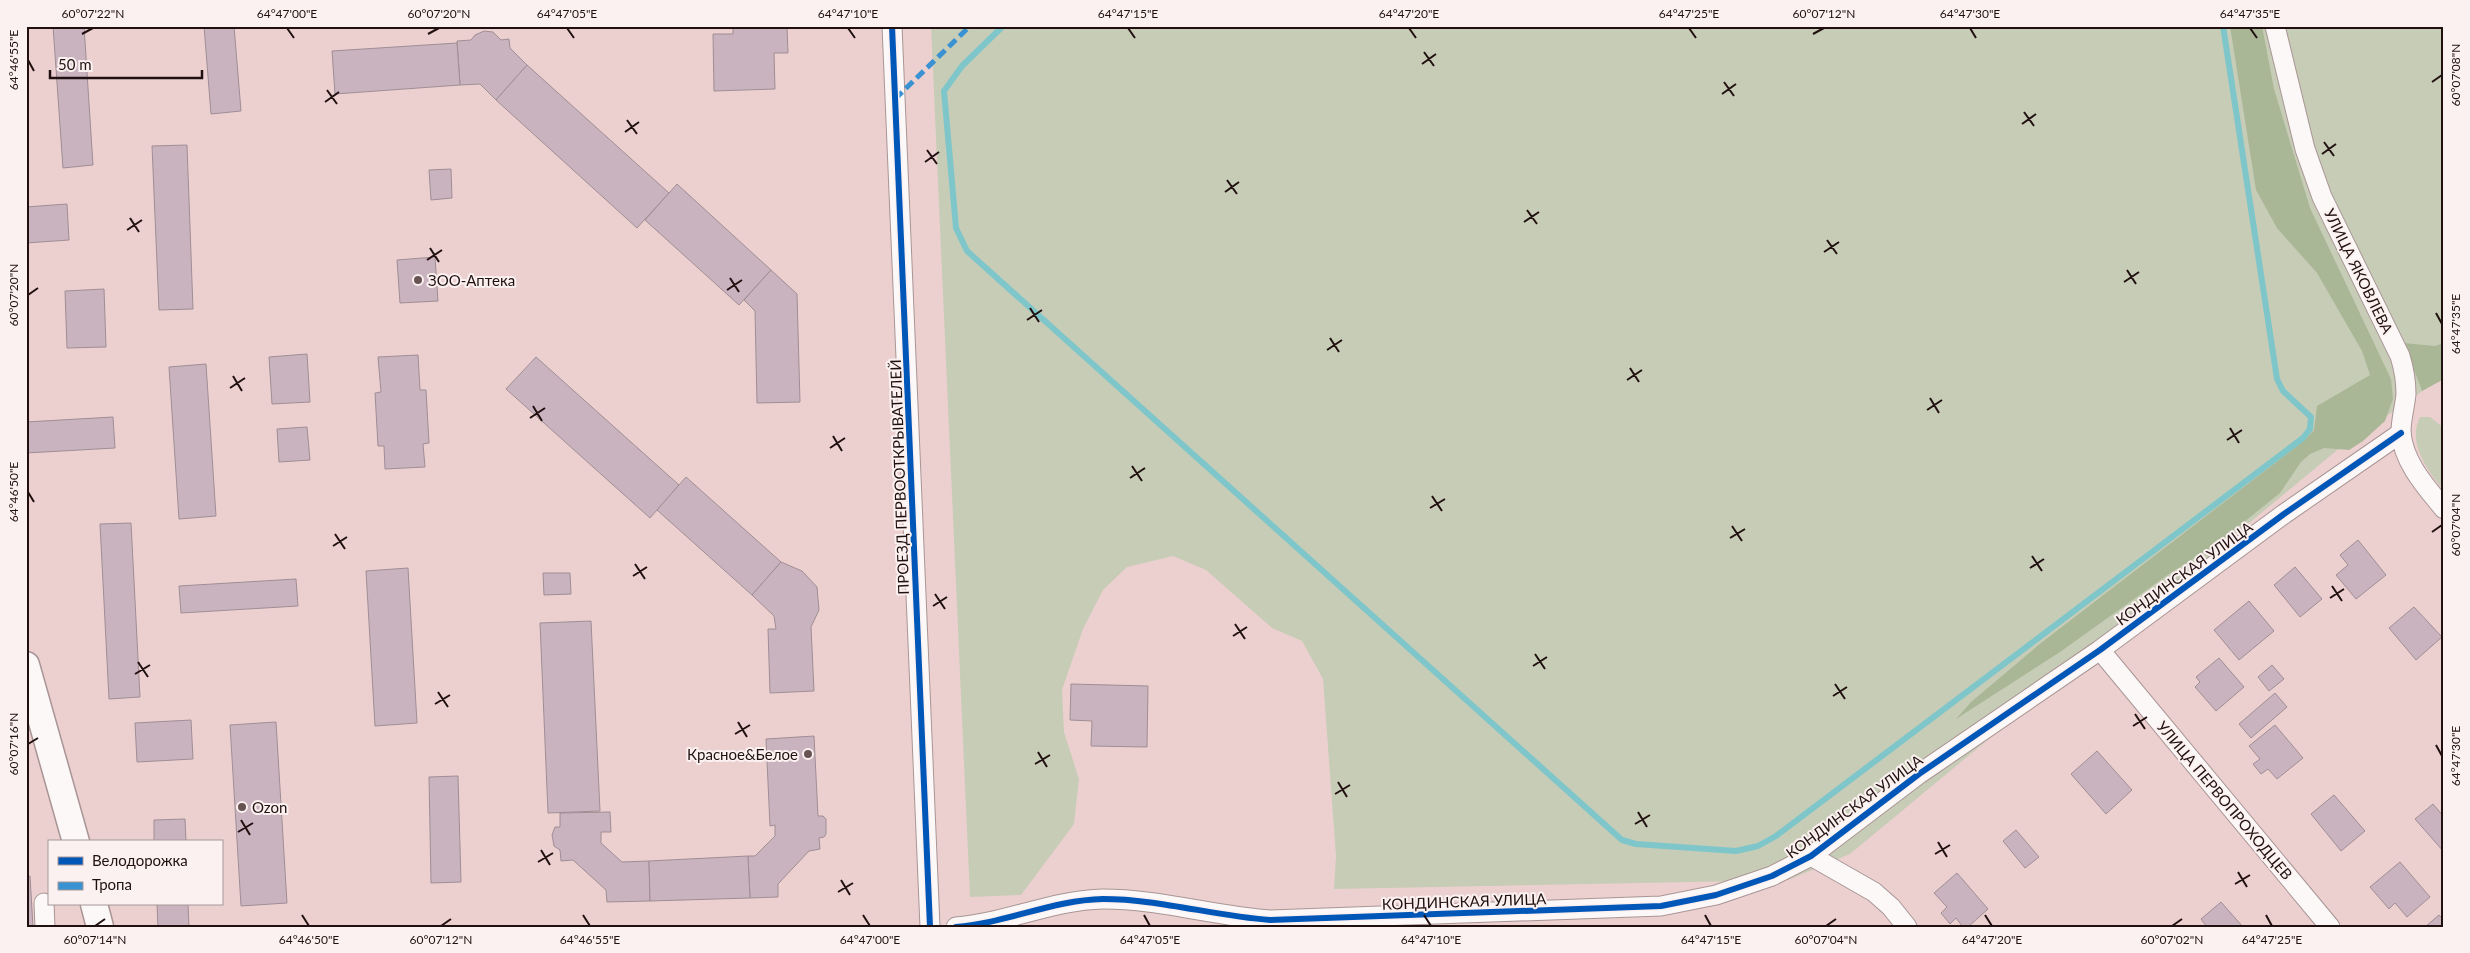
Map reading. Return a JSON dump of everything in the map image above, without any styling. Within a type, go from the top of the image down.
[{"type":"main road","points":[[26,665],[75,840]]},
{"type":"main road","points":[[95,906],[100,927]]},
{"type":"street","name":"ПРОЕЗД ПЕРВООТКРЫВАТЕЛЕЙ","points":[[892,26],[930,927]]},
{"type":"street","name":"УЛИЦА ЯКОВЛЕВА","points":[[2275,26],[2305,149],[2322,197],[2400,356],[2405,374],[2406,395],[2401,433],[2408,458],[2415,471],[2444,509]]},
{"type":"street","name":"КОНДИНСКАЯ УЛИЦА","points":[[956,927],[984,925],[1071,901],[1103,899],[1140,901],[1233,917],[1270,920],[1472,920],[1682,903],[1716,895],[1772,876],[1811,856],[1919,774],[2100,650],[2284,514],[2401,433]]},
{"type":"street","name":"УЛИЦА ПЕРВОПРОХОДЦЕВ","points":[[2100,650],[2330,927]]},
{"type":"street","points":[[1811,856],[1874,892],[1891,907],[1907,927]]},
{"type":"street","points":[[44,902],[45,927]]},
{"type":"green space","points":[[931,26],[2444,26],[2444,376],[2336,451],[1850,854],[1788,880],[1334,889],[1336,856],[1323,679],[1302,641],[1272,628],[1206,570],[1173,556],[1127,567],[1103,590],[1083,629],[1062,690],[1064,732],[1079,779],[1074,824],[1021,895],[970,897]]},
{"type":"green space","points":[[2230,26],[2262,26],[2274,89],[2310,208],[2391,379],[2393,399],[2385,421],[2363,441],[2349,450],[2324,448],[2310,454],[2301,462],[2280,493],[2218,543],[2169,574],[2060,652],[1956,719],[1971,702],[2041,643],[2305,440],[2314,430],[2317,406],[2370,375],[2362,351],[2317,273],[2277,228],[2256,190]]},
{"type":"green space","points":[[2404,343],[2435,346],[2444,343],[2444,379],[2422,391]]},
{"type":"green space","points":[[2420,417],[2430,417],[2444,428],[2444,491],[2431,474],[2417,446],[2417,427]]},
{"type":"building","points":[[53,26],[84,26],[93,165],[63,168]]},
{"type":"building","points":[[204,26],[234,26],[241,111],[211,114]]},
{"type":"building","points":[[733,26],[787,26],[788,53],[774,53],[775,89],[714,91],[713,34],[733,34]]},
{"type":"building","points":[[484,31],[493,32],[501,40],[509,39],[510,48],[527,65],[496,100],[480,84],[460,85],[457,41],[471,40],[475,35]]},
{"type":"building","points":[[457,43],[460,85],[335,94],[332,51]]},
{"type":"building","points":[[527,65],[669,193],[637,228],[496,100]]},
{"type":"building","points":[[187,145],[193,309],[159,310],[152,146]]},
{"type":"building","points":[[451,169],[452,198],[431,200],[429,170]]},
{"type":"building","points":[[677,184],[771,270],[739,305],[645,220]]},
{"type":"building","points":[[67,204],[69,240],[26,243],[26,207]]},
{"type":"building","name":"ЗОО-Аптека","points":[[435,257],[438,301],[400,303],[397,260]]},
{"type":"building","points":[[771,270],[797,294],[800,402],[757,403],[755,311],[744,300]]},
{"type":"building","points":[[104,289],[106,347],[67,348],[65,291]]},
{"type":"building","points":[[307,354],[310,402],[272,404],[269,357]]},
{"type":"building","points":[[418,355],[420,390],[426,390],[429,443],[423,444],[425,467],[385,469],[384,446],[378,446],[375,393],[381,392],[378,357]]},
{"type":"building","points":[[536,357],[679,485],[650,518],[506,389]]},
{"type":"building","points":[[206,364],[216,516],[179,519],[169,367]]},
{"type":"building","points":[[113,417],[115,448],[26,453],[26,422]]},
{"type":"building","points":[[307,427],[310,460],[279,462],[277,429]]},
{"type":"building","points":[[686,477],[781,562],[752,595],[657,510]]},
{"type":"building","points":[[131,523],[140,697],[109,699],[100,524]]},
{"type":"building","points":[[2358,540],[2386,575],[2356,599],[2336,575],[2348,565],[2340,555]]},
{"type":"building","points":[[781,562],[802,571],[817,587],[819,610],[811,627],[814,691],[770,693],[768,629],[776,629],[774,616],[752,595]]},
{"type":"building","points":[[2295,567],[2322,599],[2300,617],[2274,585]]},
{"type":"building","points":[[408,568],[417,723],[375,726],[366,571]]},
{"type":"building","points":[[543,573],[570,573],[571,594],[544,595]]},
{"type":"building","points":[[296,579],[298,606],[181,613],[179,586]]},
{"type":"building","points":[[2249,601],[2274,631],[2239,660],[2214,630]]},
{"type":"building","points":[[2414,607],[2442,637],[2416,660],[2389,628]]},
{"type":"building","points":[[591,621],[600,811],[548,813],[540,623]]},
{"type":"building","points":[[2219,658],[2244,687],[2216,711],[2195,687],[2200,682],[2196,677]]},
{"type":"building","points":[[2272,665],[2284,679],[2269,691],[2258,677]]},
{"type":"building","points":[[1071,684],[1148,686],[1147,747],[1091,746],[1092,721],[1070,720]]},
{"type":"building","points":[[2275,693],[2287,707],[2251,738],[2239,724]]},
{"type":"building","points":[[191,720],[193,759],[137,762],[135,723]]},
{"type":"building","points":[[276,722],[287,903],[241,906],[230,725]]},
{"type":"building","points":[[2275,725],[2303,758],[2277,779],[2268,769],[2261,774],[2253,764],[2260,759],[2249,746]]},
{"type":"building","points":[[814,736],[818,816],[823,816],[826,819],[826,834],[824,837],[819,838],[820,849],[809,851],[778,884],[778,897],[750,898],[748,856],[755,856],[775,836],[775,825],[770,826],[766,739]]},
{"type":"building","points":[[2097,751],[2132,790],[2106,814],[2071,774]]},
{"type":"building","points":[[458,776],[461,882],[431,883],[429,777]]},
{"type":"building","points":[[2334,795],[2365,831],[2341,851],[2311,814]]},
{"type":"building","points":[[2433,804],[2444,817],[2444,852],[2415,819]]},
{"type":"building","points":[[610,812],[611,832],[601,832],[601,843],[622,862],[649,861],[650,901],[607,902],[606,890],[573,860],[561,861],[560,850],[554,846],[552,835],[555,827],[560,827],[560,813]]},
{"type":"building","points":[[185,819],[186,840],[154,840],[154,820]]},
{"type":"building","points":[[2016,830],[2039,857],[2025,868],[2003,841]]},
{"type":"building","points":[[748,856],[750,898],[650,901],[649,861]]},
{"type":"building","points":[[2400,862],[2430,897],[2407,917],[2395,903],[2389,909],[2370,887]]},
{"type":"building","points":[[1957,873],[1988,909],[1968,927],[1963,927],[1956,918],[1950,924],[1941,913],[1947,907],[1934,893]]},
{"type":"building","points":[[30,876],[33,927],[26,927],[26,877]]},
{"type":"building","points":[[2221,902],[2243,927],[2207,927],[2201,919]]},
{"type":"building","points":[[157,906],[188,906],[189,927],[158,927]]},
{"type":"building","points":[[2439,915],[2444,920],[2444,927],[2425,927]]},
{"type":"waterway","points":[[1003,26],[962,66],[944,91],[956,228],[967,251],[1622,840],[1636,844],[1736,851],[1758,846],[1776,836],[2303,438],[2310,429],[2311,417],[2283,391],[2277,379],[2223,26]]},
{"type":"marked path","points":[[895,99],[970,26]]},
{"type":"cycle path","points":[[892,26],[930,927]]},
{"type":"cycle path","points":[[956,927],[975,925],[1066,903],[1103,899],[1145,902],[1270,920],[1661,906],[1716,895],[1772,876],[1811,856],[1919,774],[2100,650],[2284,514],[2401,433]]},
{"type":"place","name":"ЗОО-Аптека","points":[[418,280]]},
{"type":"place","name":"Красное&Белое","points":[[808,754]]},
{"type":"place","name":"Ozon","points":[[242,807]]}]
